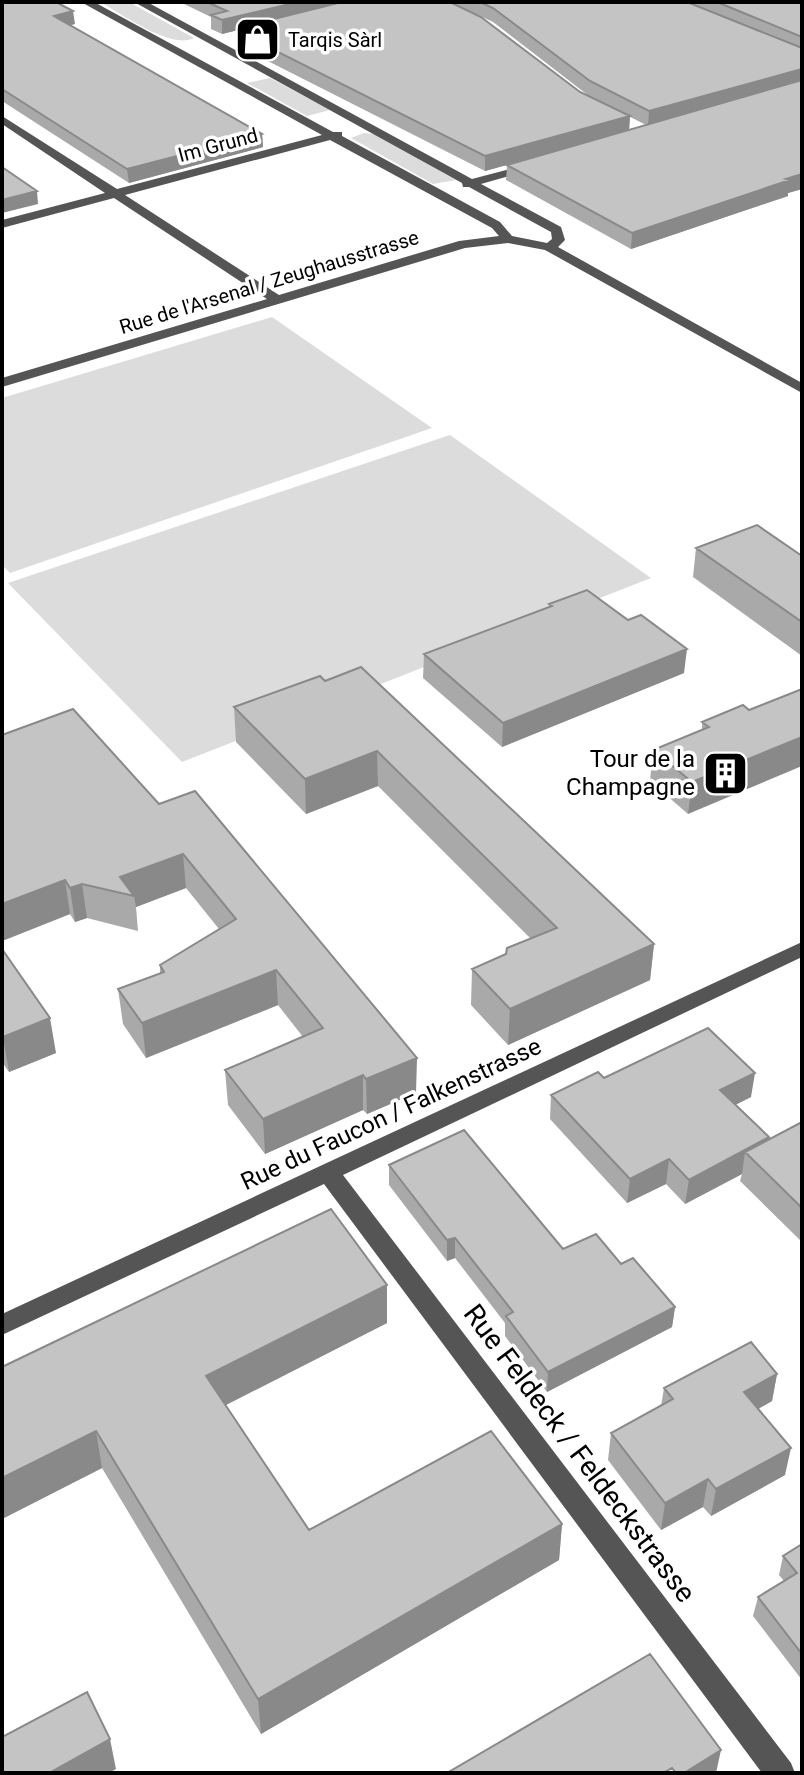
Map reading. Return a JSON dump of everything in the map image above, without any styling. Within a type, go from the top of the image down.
[{"type":"street","points":[[86,2],[496,225],[508,239]]},
{"type":"street","points":[[139,2],[557,230],[559,240],[549,247]]},
{"type":"street","points":[[178,51],[229,39]]},
{"type":"street","points":[[2,119],[277,300]]},
{"type":"street","name":"Im Grund","points":[[2,224],[367,126]]},
{"type":"street","points":[[435,193],[546,161]]},
{"type":"street","name":"Rue de l'Arsenal / Zeughausstrasse","points":[[2,383],[464,244],[508,239],[549,247],[802,389]]},
{"type":"street","points":[[2,361],[21,377]]},
{"type":"street","name":"Rue du Faucon / Falkenstrasse","points":[[2,1325],[800,953]]},
{"type":"street","name":"Rue Feldeck / Feldeckstrasse","points":[[328,1172],[780,1773]]},
{"type":"shaded area","points":[[100,2],[129,2],[194,38],[184,40],[160,35]]},
{"type":"shaded area","points":[[270,78],[330,110],[307,116],[247,83]]},
{"type":"shaded area","points":[[364,133],[374,134],[456,180],[433,184],[351,138]]},
{"type":"shaded area","points":[[272,317],[432,428],[10,573],[2,565],[2,398]]},
{"type":"shaded area","points":[[450,435],[651,578],[182,762],[8,583]]},
{"type":"building","points":[[2,2],[56,2],[73,11],[54,16],[262,134],[127,169],[2,89]]},
{"type":"building","points":[[207,2],[298,2],[222,20],[211,15],[227,11]]},
{"type":"building","points":[[342,2],[450,2],[481,17],[580,92],[630,116],[485,156],[254,40],[259,39],[238,28]]},
{"type":"building","points":[[480,2],[687,2],[802,48],[802,69],[649,111],[590,81],[493,8]]},
{"type":"building","points":[[717,2],[802,2],[802,37]]},
{"type":"building","points":[[802,80],[802,174],[632,233],[507,165]]},
{"type":"building","points":[[2,167],[37,191],[2,200]]},
{"type":"building","points":[[757,525],[802,556],[802,622],[696,548]]},
{"type":"building","points":[[587,590],[628,620],[641,615],[687,649],[503,723],[424,654],[552,606],[549,604]]},
{"type":"building","points":[[361,667],[654,944],[510,1009],[472,969],[506,954],[507,948],[557,928],[377,751],[305,779],[234,707],[320,676],[325,681]]},
{"type":"building","points":[[802,689],[802,737],[692,782],[653,750],[709,727],[702,722],[743,705],[749,710]]},
{"type":"building","points":[[73,709],[159,804],[195,791],[417,1058],[366,1079],[363,1075],[263,1119],[225,1070],[323,1028],[276,970],[142,1023],[118,989],[164,972],[160,965],[236,919],[183,854],[120,877],[134,896],[82,884],[70,888],[65,880],[2,904],[2,735]]},
{"type":"building","points":[[2,949],[50,1018],[3,1037],[2,1036]]},
{"type":"building","points":[[708,1028],[755,1073],[720,1090],[769,1137],[689,1180],[669,1159],[630,1179],[551,1095],[598,1072],[604,1078]]},
{"type":"building","points":[[802,1122],[802,1208],[745,1152]]},
{"type":"building","points":[[464,1130],[563,1249],[596,1234],[621,1264],[633,1258],[675,1307],[548,1372],[506,1316],[513,1312],[455,1238],[447,1240],[389,1165]]},
{"type":"building","points":[[331,1209],[387,1285],[206,1376],[309,1530],[491,1431],[562,1524],[258,1699],[96,1431],[2,1478],[2,1367]]},
{"type":"building","points":[[751,1342],[777,1374],[744,1392],[791,1448],[716,1489],[708,1479],[665,1503],[611,1433],[673,1399],[664,1388]]},
{"type":"building","points":[[802,1544],[802,1654],[758,1597],[797,1573],[783,1556]]},
{"type":"building","points":[[650,1654],[721,1750],[684,1773],[676,1773],[672,1768],[663,1773],[447,1773]]},
{"type":"building","points":[[87,1692],[110,1739],[49,1773],[2,1773],[2,1737]]},
{"type":"place","name":"Tarqis Sàrl","points":[[257,40]]},
{"type":"place","name":"Tour de la Champagne","points":[[726,773]]}]
